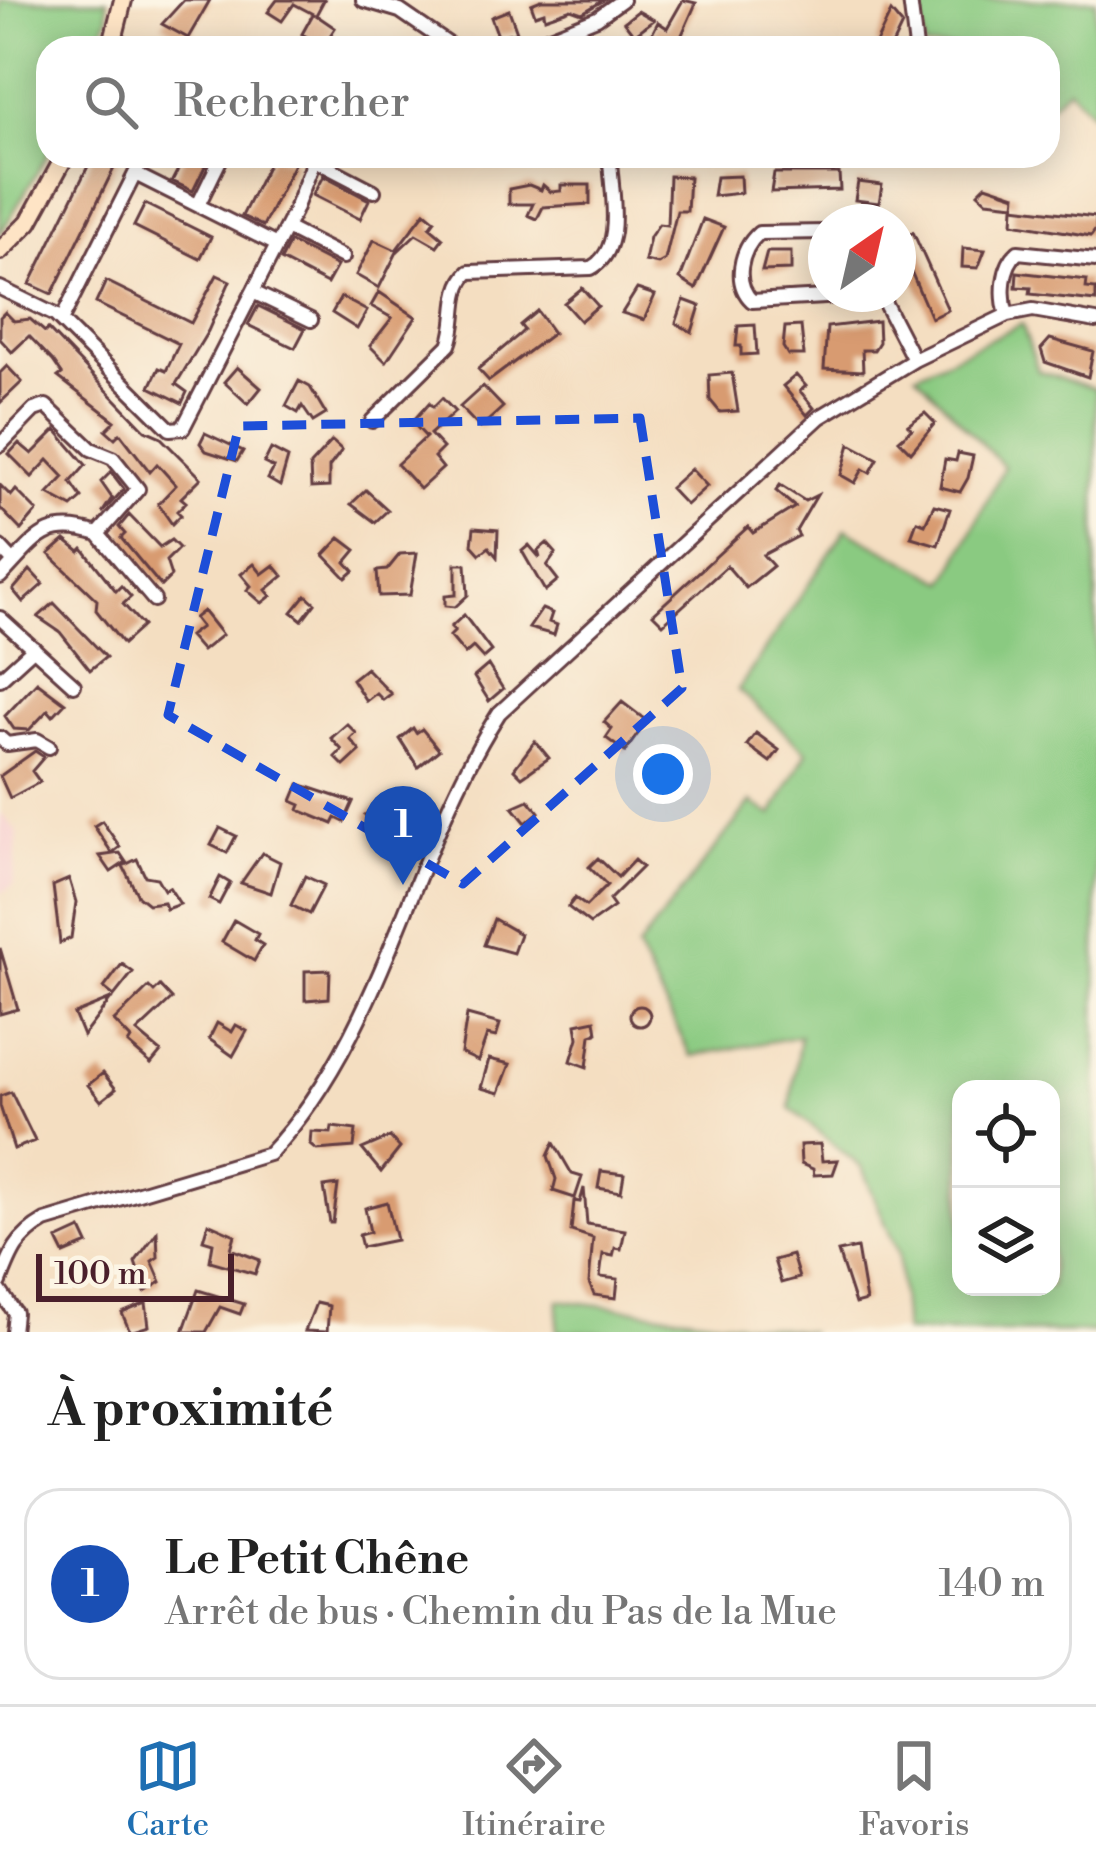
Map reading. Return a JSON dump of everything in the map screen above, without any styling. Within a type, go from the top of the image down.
[{"type":"street","points":[[114,36],[123,0]]},
{"type":"street","points":[[363,0],[400,11],[435,36]]},
{"type":"street","points":[[552,36],[597,18],[622,0]]},
{"type":"street","points":[[910,0],[914,36]]},
{"type":"street","points":[[2,248],[28,222],[58,168]]},
{"type":"street","points":[[61,320],[138,168]]},
{"type":"street","points":[[198,206],[215,168]]},
{"type":"street","points":[[0,288],[61,320],[176,430],[190,422],[313,168]]},
{"type":"street","points":[[333,168],[374,191]]},
{"type":"street","points":[[372,421],[449,345],[456,329],[457,291],[469,272],[591,268],[603,262],[613,240],[610,168]]},
{"type":"street","points":[[135,174],[278,245]]},
{"type":"street","points":[[286,228],[343,257]]},
{"type":"street","points":[[808,232],[759,233],[751,240],[739,279],[752,301],[808,298]]},
{"type":"street","points":[[1007,315],[1003,300],[1007,267],[1018,252],[1096,260]]},
{"type":"street","points":[[254,292],[311,320]]},
{"type":"street","points":[[13,1332],[15,1313],[0,1286],[9,1252],[25,1232],[45,1221],[269,1154],[289,1133],[364,1006],[472,755],[499,713],[820,417],[914,360],[1007,315],[1033,310],[1096,322]]},
{"type":"street","points":[[889,312],[914,360]]},
{"type":"street","points":[[0,445],[34,410],[46,406],[91,449],[113,458],[139,489],[98,533]]},
{"type":"street","points":[[0,577],[52,527],[72,524],[98,533],[154,599]]},
{"type":"street","points":[[0,547],[14,562]]},
{"type":"street","points":[[0,618],[74,685]]},
{"type":"street","points":[[0,679],[34,647]]},
{"type":"street","points":[[0,738],[7,745],[37,740],[49,747]]},
{"type":"highlighted area","points":[[640,418],[682,688],[463,884],[168,715],[239,426]]},
{"type":"shaded area","points":[[0,812],[18,833],[13,886],[0,893]]},
{"type":"green space","points":[[0,0],[107,0],[108,17],[100,36],[36,36],[36,168],[40,168],[0,235]]},
{"type":"green space","points":[[919,0],[1096,0],[1096,118],[1068,88],[1060,96],[1060,36],[924,36]]},
{"type":"green space","points":[[1022,324],[1038,371],[1096,389],[1096,1332],[904,1332],[898,1253],[862,1168],[790,1108],[800,1036],[691,1056],[637,949],[751,802],[772,815],[807,752],[738,690],[846,529],[946,582],[1004,467],[916,374]]},
{"type":"green space","points":[[559,1300],[811,1332],[557,1332]]},
{"type":"building","points":[[184,0],[210,0],[189,36],[162,24]]},
{"type":"building","points":[[277,0],[324,0],[316,15],[335,28],[330,36],[306,36],[302,34],[313,14],[294,4],[282,21],[268,12]]},
{"type":"building","points":[[604,0],[582,13],[571,9],[545,18],[544,12],[535,15],[531,4]]},
{"type":"building","points":[[683,0],[696,3],[681,36],[651,36],[658,22],[667,28]]},
{"type":"building","points":[[509,10],[517,32],[498,36],[491,17]]},
{"type":"building","points":[[638,11],[654,20],[634,35],[624,22]]},
{"type":"building","points":[[891,12],[902,25],[897,36],[879,36]]},
{"type":"building","points":[[87,168],[114,168],[52,294],[30,284]]},
{"type":"building","points":[[179,168],[204,168],[193,191],[172,181]]},
{"type":"building","points":[[266,168],[292,168],[263,226],[242,216]]},
{"type":"building","points":[[774,173],[839,173],[840,190],[771,192]]},
{"type":"building","points":[[323,176],[369,200],[360,219],[313,195]]},
{"type":"building","points":[[669,176],[689,177],[687,211],[677,211],[665,260],[658,264],[645,261],[650,237],[659,224],[667,225]]},
{"type":"building","points":[[740,176],[741,193],[713,196],[716,177]]},
{"type":"building","points":[[858,182],[882,185],[879,203],[855,200]]},
{"type":"building","points":[[529,185],[541,190],[543,185],[551,192],[561,191],[561,185],[590,185],[590,204],[543,207],[537,219],[528,215],[533,204],[509,204],[509,189]]},
{"type":"building","points":[[986,185],[1016,195],[1015,204],[987,201],[978,193]]},
{"type":"building","points":[[145,204],[211,237],[200,259],[134,226]]},
{"type":"building","points":[[1014,207],[1096,217],[1096,229],[1091,236],[1013,223]]},
{"type":"building","points":[[425,212],[435,220],[430,227],[443,238],[437,246],[416,234],[397,252],[379,288],[356,275],[374,240],[396,250]]},
{"type":"building","points":[[703,219],[724,227],[696,289],[680,279]]},
{"type":"building","points":[[916,239],[948,310],[931,318],[916,283]]},
{"type":"building","points":[[290,242],[337,266],[327,284],[281,260]]},
{"type":"building","points":[[963,248],[985,250],[978,268],[962,267]]},
{"type":"building","points":[[767,252],[791,252],[791,270],[762,271]]},
{"type":"building","points":[[1017,272],[1087,280],[1086,288],[1096,289],[1096,301],[1030,294],[1031,288],[1016,287]]},
{"type":"building","points":[[217,275],[230,281],[208,331],[176,384],[187,392],[182,403],[150,387],[159,368],[166,371],[179,344],[96,303],[106,281],[191,323]]},
{"type":"building","points":[[582,288],[598,306],[580,321],[564,303]]},
{"type":"building","points":[[637,289],[655,295],[644,320],[622,313]]},
{"type":"building","points":[[379,292],[416,317],[386,362],[370,346],[392,318],[371,306]]},
{"type":"building","points":[[341,297],[367,311],[357,329],[332,313]]},
{"type":"building","points":[[684,300],[700,306],[692,332],[676,323]]},
{"type":"building","points":[[258,306],[305,329],[295,348],[248,325]]},
{"type":"building","points":[[537,311],[553,333],[489,381],[478,369],[519,335],[524,330],[520,325]]},
{"type":"building","points":[[5,312],[14,321],[30,319],[45,332],[48,329],[145,430],[159,436],[201,478],[181,498],[186,502],[172,524],[158,504],[176,485],[157,464],[150,472],[120,433],[115,438],[106,430],[115,421],[58,377],[62,374],[53,361],[29,336],[12,352],[0,339],[0,317]]},
{"type":"building","points":[[878,321],[879,342],[874,350],[862,350],[863,371],[824,369],[827,327]]},
{"type":"building","points":[[755,325],[757,354],[741,355],[741,346],[736,346],[738,326]]},
{"type":"building","points":[[801,326],[804,355],[788,355],[783,347],[785,327]]},
{"type":"building","points":[[1050,339],[1093,351],[1088,377],[1045,362],[1041,349]]},
{"type":"building","points":[[7,366],[22,382],[0,403],[0,373]]},
{"type":"building","points":[[237,367],[261,388],[248,404],[224,382]]},
{"type":"building","points":[[732,373],[738,411],[720,412],[710,400],[709,375]]},
{"type":"building","points":[[796,375],[806,386],[800,391],[814,408],[807,415],[783,386]]},
{"type":"building","points":[[299,381],[310,387],[326,414],[313,422],[302,406],[298,413],[286,406]]},
{"type":"building","points":[[483,386],[503,407],[480,428],[460,407]]},
{"type":"building","points":[[442,398],[455,412],[430,434],[443,448],[434,457],[443,468],[420,489],[397,464],[426,437],[412,422],[429,403],[433,407]]},
{"type":"building","points":[[925,413],[935,423],[911,452],[899,440],[912,429],[908,425]]},
{"type":"building","points":[[56,430],[86,465],[71,482],[82,498],[72,507],[48,494],[64,477],[48,460],[32,477],[9,454],[19,443],[32,454]]},
{"type":"building","points":[[205,433],[243,451],[237,461],[206,451],[200,443]]},
{"type":"building","points":[[332,441],[342,450],[329,467],[329,487],[311,488],[310,465]]},
{"type":"building","points":[[850,444],[878,459],[870,473],[863,469],[855,483],[841,475]]},
{"type":"building","points":[[271,449],[288,458],[280,486],[268,479],[274,468],[264,463]]},
{"type":"building","points":[[958,453],[973,456],[960,492],[940,487],[945,459],[956,461]]},
{"type":"building","points":[[691,469],[707,486],[686,505],[670,488]]},
{"type":"building","points":[[111,472],[124,489],[102,513],[112,498],[101,482]]},
{"type":"building","points":[[0,485],[11,496],[16,490],[37,511],[21,530],[0,508]]},
{"type":"building","points":[[780,485],[805,501],[817,495],[796,531],[799,536],[763,555],[773,566],[746,588],[727,566],[663,624],[653,614],[748,527],[753,533],[795,507],[776,491]]},
{"type":"building","points":[[366,490],[388,510],[375,522],[351,504]]},
{"type":"building","points":[[934,505],[950,509],[938,545],[911,537],[917,521],[925,524]]},
{"type":"building","points":[[129,515],[160,547],[171,540],[179,548],[166,561],[171,576],[161,586],[121,538],[125,534],[119,527]]},
{"type":"building","points":[[474,528],[498,530],[497,557],[489,547],[480,554],[472,545]]},
{"type":"building","points":[[340,538],[356,550],[346,562],[354,571],[346,578],[324,555]]},
{"type":"building","points":[[65,540],[80,552],[83,549],[116,591],[121,586],[131,597],[123,604],[143,626],[123,644],[96,610],[97,600],[49,554]]},
{"type":"building","points":[[547,543],[556,553],[547,566],[558,580],[545,591],[522,551],[529,545],[540,558],[538,551]]},
{"type":"building","points":[[417,553],[410,595],[379,596],[377,571],[387,570],[400,554]]},
{"type":"building","points":[[254,564],[262,574],[274,565],[283,576],[266,590],[271,596],[262,603],[247,590],[251,586],[241,574]]},
{"type":"building","points":[[456,564],[466,564],[468,595],[455,607],[445,606],[445,596],[456,595]]},
{"type":"building","points":[[30,570],[43,584],[23,602],[13,590]]},
{"type":"building","points":[[306,595],[315,603],[302,620],[292,612]]},
{"type":"building","points":[[54,603],[106,657],[90,670],[60,632],[38,617]]},
{"type":"building","points":[[542,609],[552,613],[549,622],[557,625],[554,635],[529,628]]},
{"type":"building","points":[[203,611],[222,635],[202,651],[189,636],[201,627],[194,618]]},
{"type":"building","points":[[464,615],[491,651],[483,658],[473,647],[465,654],[450,636],[455,631],[451,627]]},
{"type":"building","points":[[488,665],[503,689],[489,701],[474,677]]},
{"type":"building","points":[[366,668],[391,694],[383,700],[376,693],[366,701],[352,679]]},
{"type":"building","points":[[37,682],[65,703],[53,716],[48,710],[29,730],[14,729],[5,716]]},
{"type":"building","points":[[622,702],[647,721],[625,752],[606,738],[612,729],[604,722]]},
{"type":"building","points":[[347,724],[356,733],[350,739],[360,751],[344,766],[335,757],[342,750],[331,738]]},
{"type":"building","points":[[413,728],[416,733],[422,729],[439,750],[418,767],[400,739]]},
{"type":"building","points":[[756,733],[779,750],[770,762],[747,745]]},
{"type":"building","points":[[535,741],[549,758],[522,777],[514,769]]},
{"type":"building","points":[[35,751],[44,757],[32,771],[40,782],[10,798],[0,776]]},
{"type":"building","points":[[299,784],[353,802],[344,822],[336,818],[333,824],[299,810],[301,805],[292,801]]},
{"type":"building","points":[[386,800],[400,834],[385,845],[365,815]]},
{"type":"building","points":[[529,800],[539,812],[526,823],[513,807]]},
{"type":"building","points":[[102,821],[120,847],[112,853],[94,826]]},
{"type":"building","points":[[220,828],[236,836],[227,853],[211,845]]},
{"type":"building","points":[[120,853],[126,862],[111,872],[100,856]]},
{"type":"building","points":[[262,853],[280,862],[271,893],[241,883]]},
{"type":"building","points":[[598,858],[618,877],[634,860],[642,867],[609,900],[614,907],[590,924],[568,907],[575,898],[586,906],[607,885],[589,867]]},
{"type":"building","points":[[137,859],[145,876],[157,878],[164,890],[169,887],[180,904],[166,909],[164,902],[148,904],[138,896],[123,866]]},
{"type":"building","points":[[305,876],[324,885],[309,914],[291,905]]},
{"type":"building","points":[[220,877],[230,883],[219,904],[209,899]]},
{"type":"building","points":[[69,879],[76,902],[71,938],[60,943],[53,886]]},
{"type":"building","points":[[494,919],[520,934],[513,953],[484,945]]},
{"type":"building","points":[[234,920],[258,934],[255,940],[263,945],[254,961],[222,942]]},
{"type":"building","points":[[0,948],[18,1009],[0,1014]]},
{"type":"building","points":[[122,964],[133,972],[114,996],[104,988]]},
{"type":"building","points":[[330,970],[329,998],[305,1000],[305,971]]},
{"type":"building","points":[[160,986],[172,999],[137,1032],[161,1052],[151,1064],[128,1044],[131,1039],[114,1021],[149,987],[154,992]]},
{"type":"building","points":[[111,999],[83,1036],[74,1014]]},
{"type":"building","points":[[640,1006],[650,1016],[640,1026],[630,1016]]},
{"type":"building","points":[[467,1015],[500,1024],[496,1037],[487,1035],[478,1061],[461,1053]]},
{"type":"building","points":[[595,1020],[597,1033],[591,1035],[587,1067],[571,1061],[578,1038],[576,1024]]},
{"type":"building","points":[[217,1023],[232,1032],[236,1025],[247,1031],[233,1056],[209,1039]]},
{"type":"building","points":[[489,1059],[510,1064],[499,1093],[481,1088]]},
{"type":"building","points":[[103,1073],[116,1089],[101,1101],[88,1085]]},
{"type":"building","points":[[11,1092],[35,1141],[14,1149],[0,1106],[0,1096]]},
{"type":"building","points":[[332,1127],[356,1130],[354,1147],[317,1150],[311,1145],[312,1132],[331,1133]]},
{"type":"building","points":[[390,1137],[400,1148],[381,1172],[362,1149]]},
{"type":"building","points":[[554,1143],[572,1174],[582,1177],[575,1198],[553,1191],[556,1179],[548,1156]]},
{"type":"building","points":[[820,1144],[822,1161],[838,1160],[833,1174],[814,1175],[813,1169],[801,1164],[800,1145]]},
{"type":"building","points":[[601,1171],[624,1174],[621,1192],[598,1188]]},
{"type":"building","points":[[338,1185],[333,1223],[330,1223],[324,1187]]},
{"type":"building","points":[[584,1188],[587,1224],[625,1230],[621,1249],[615,1248],[613,1256],[603,1254],[600,1277],[618,1279],[616,1298],[594,1295],[589,1283],[593,1238],[571,1231],[574,1201],[580,1202]]},
{"type":"building","points":[[387,1202],[396,1240],[362,1247],[359,1235],[370,1232],[365,1208]]},
{"type":"building","points":[[208,1223],[235,1235],[231,1249],[260,1260],[255,1274],[210,1261],[213,1243],[203,1240]]},
{"type":"building","points":[[81,1229],[88,1244],[64,1254],[57,1240]]},
{"type":"building","points":[[157,1232],[158,1257],[152,1261],[161,1282],[145,1292],[135,1262]]},
{"type":"building","points":[[857,1248],[866,1301],[855,1304],[838,1252]]},
{"type":"building","points":[[792,1255],[799,1278],[781,1283],[774,1260]]},
{"type":"building","points":[[198,1290],[244,1304],[240,1314],[220,1307],[206,1332],[183,1332]]},
{"type":"building","points":[[146,1303],[149,1326],[130,1332],[122,1313]]},
{"type":"building","points":[[316,1303],[329,1306],[327,1332],[305,1331]]},
{"type":"place","name":"Le Petit Chêne","points":[[403,885]]}]
